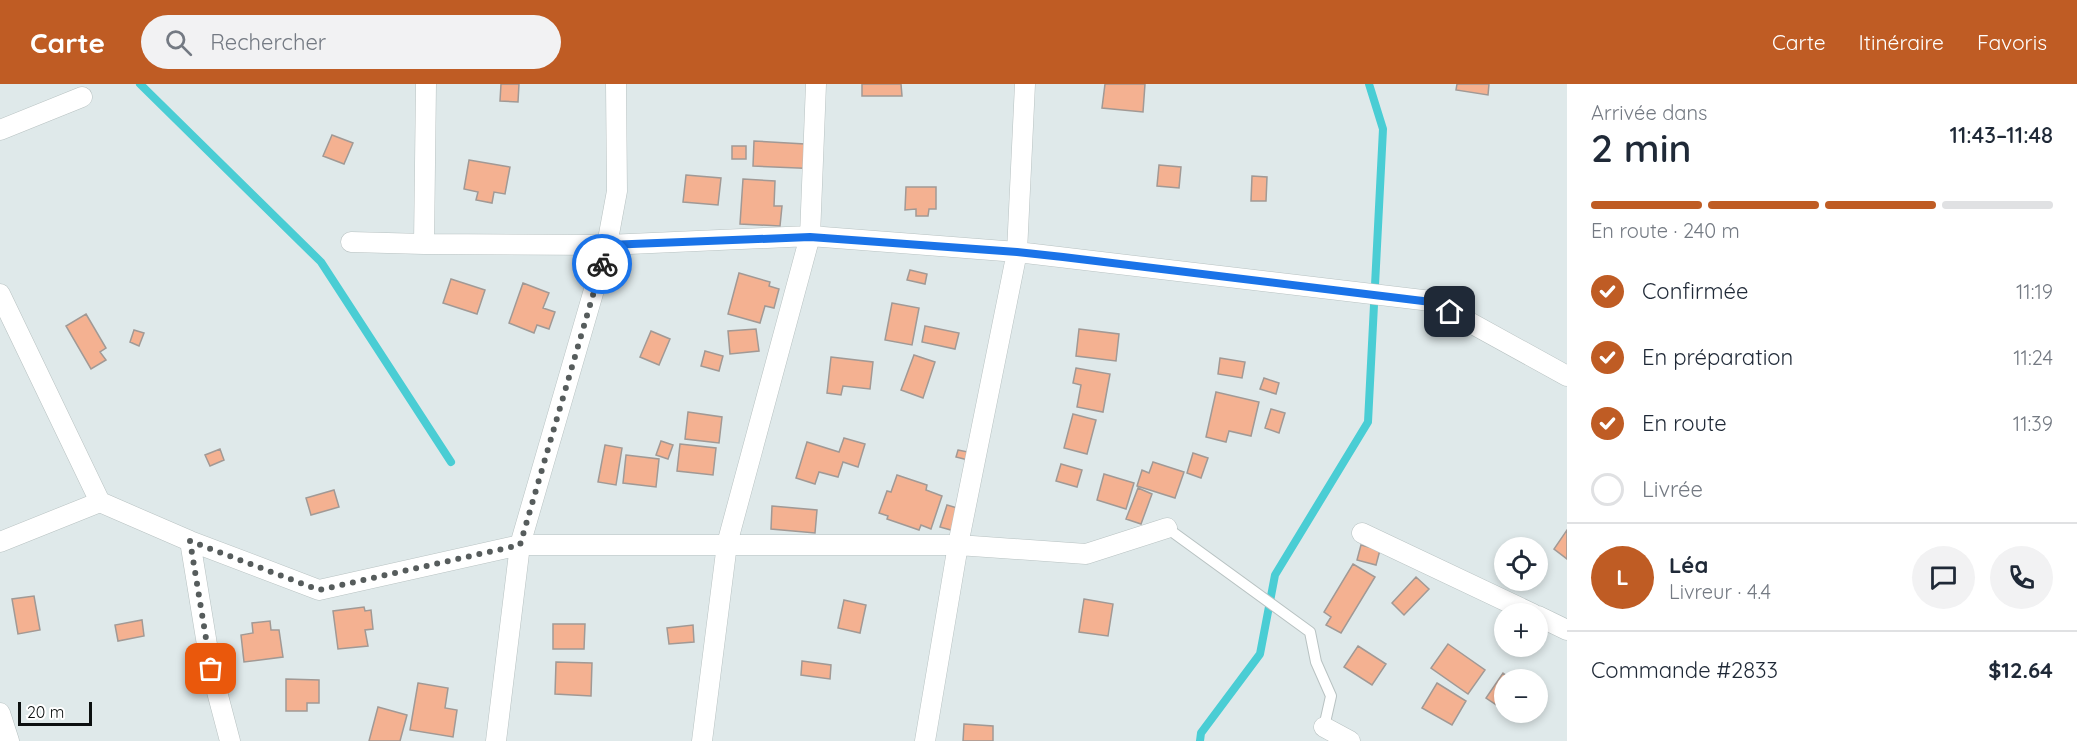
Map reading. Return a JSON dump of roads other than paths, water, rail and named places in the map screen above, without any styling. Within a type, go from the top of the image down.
[{"type":"street","points":[[424,244],[426,84]]},
{"type":"street","points":[[496,741],[520,545],[607,245],[617,191],[616,84]]},
{"type":"street","points":[[702,741],[727,544],[810,237],[816,84]]},
{"type":"street","points":[[925,741],[958,545],[1017,252],[1025,84]]},
{"type":"street","points":[[0,130],[82,97]]},
{"type":"street","points":[[351,242],[607,245],[810,237],[1017,252],[1431,302],[1567,376]]},
{"type":"street","points":[[0,294],[100,502],[190,541],[319,590],[520,545],[958,545],[1086,554],[1167,528]]},
{"type":"street","points":[[0,542],[100,502]]},
{"type":"street","points":[[1362,533],[1510,603]]},
{"type":"street","points":[[190,541],[211,669],[230,741]]},
{"type":"street","points":[[1548,621],[1567,630]]},
{"type":"street","points":[[0,712],[9,741]]},
{"type":"street","points":[[1324,727],[1350,741]]},
{"type":"lane","points":[[1167,528],[1310,632],[1316,662],[1331,696],[1324,727]]},
{"type":"waterway","points":[[140,84],[321,262],[451,462]]},
{"type":"waterway","points":[[1200,741],[1201,733],[1260,654],[1275,575],[1368,422],[1383,129],[1369,84]]}]
